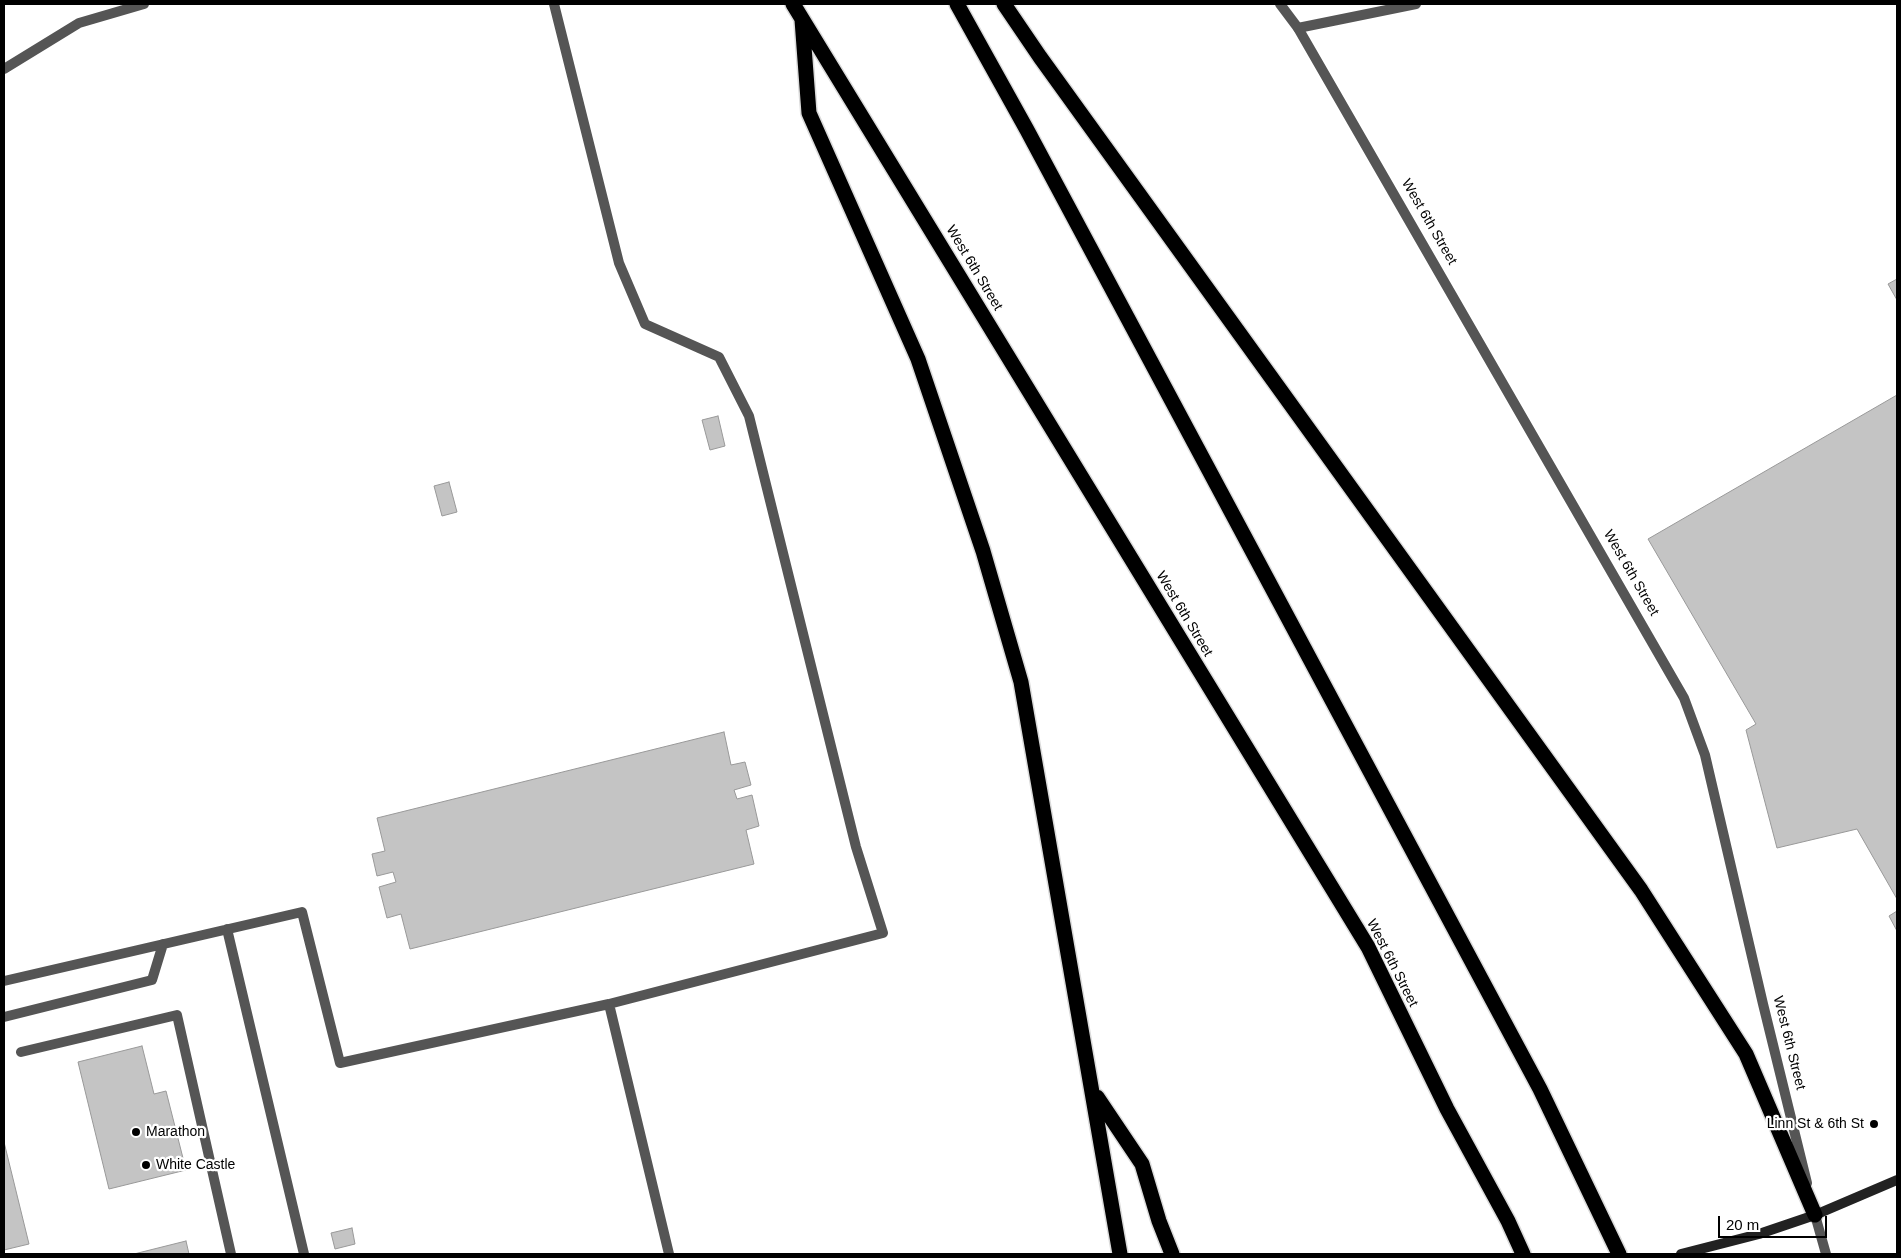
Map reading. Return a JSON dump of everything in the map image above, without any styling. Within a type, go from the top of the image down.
[{"type":"highway","points":[[957,4],[1037,147],[1540,1089],[1619,1254]]},
{"type":"highway","points":[[1004,4],[1046,65],[1641,890],[1746,1054],[1815,1216]]},
{"type":"highway","points":[[798,10],[809,113],[918,359],[983,551],[1021,682],[1120,1254]]},
{"type":"highway","name":"West 6th Street","points":[[798,10],[1368,946],[1447,1109],[1508,1221],[1523,1254]]},
{"type":"highway","points":[[1093,1091],[1142,1164],[1159,1221],[1172,1254]]},
{"type":"main road","points":[[1681,1254],[1759,1234],[1815,1216],[1897,1180]]},
{"type":"street","points":[[4,69],[79,23],[144,4]]},
{"type":"street","points":[[4,981],[302,912],[340,1063],[609,1004],[883,933],[856,847],[749,416],[719,357],[645,324],[619,263],[554,4]]},
{"type":"street","name":"West 6th Street","points":[[1280,4],[1298,28],[1684,698],[1705,754],[1763,1004],[1826,1254]]},
{"type":"street","points":[[1298,28],[1416,4]]},
{"type":"street","points":[[227,929],[304,1254]]},
{"type":"street","points":[[4,1017],[152,980],[163,944]]},
{"type":"street","points":[[609,1004],[669,1254]]},
{"type":"street","points":[[21,1052],[177,1015],[232,1254]]},
{"type":"building","points":[[1897,279],[1897,300],[1888,284]]},
{"type":"building","points":[[1897,395],[1897,899],[1857,829],[1777,848],[1746,730],[1756,724],[1648,539]]},
{"type":"building","points":[[718,416],[725,446],[710,450],[702,420]]},
{"type":"building","points":[[449,482],[457,512],[442,516],[434,486]]},
{"type":"building","points":[[724,732],[731,765],[745,762],[751,785],[734,790],[737,799],[752,795],[759,826],[746,830],[754,864],[410,949],[401,914],[387,918],[379,887],[396,882],[393,872],[377,876],[372,854],[385,851],[377,818]]},
{"type":"building","points":[[1897,911],[1897,931],[1889,916]]},
{"type":"building","name":"Marathon","points":[[142,1046],[154,1094],[166,1091],[186,1170],[109,1189],[78,1062]]},
{"type":"building","points":[[4,1142],[29,1244],[4,1250]]},
{"type":"building","points":[[352,1228],[355,1244],[335,1249],[331,1233]]},
{"type":"building","points":[[186,1241],[189,1254],[134,1254]]},
{"type":"place","name":"Linn St & 6th St","points":[[1874,1124]]},
{"type":"place","name":"Marathon","points":[[136,1132]]},
{"type":"place","name":"White Castle","points":[[146,1165]]}]
